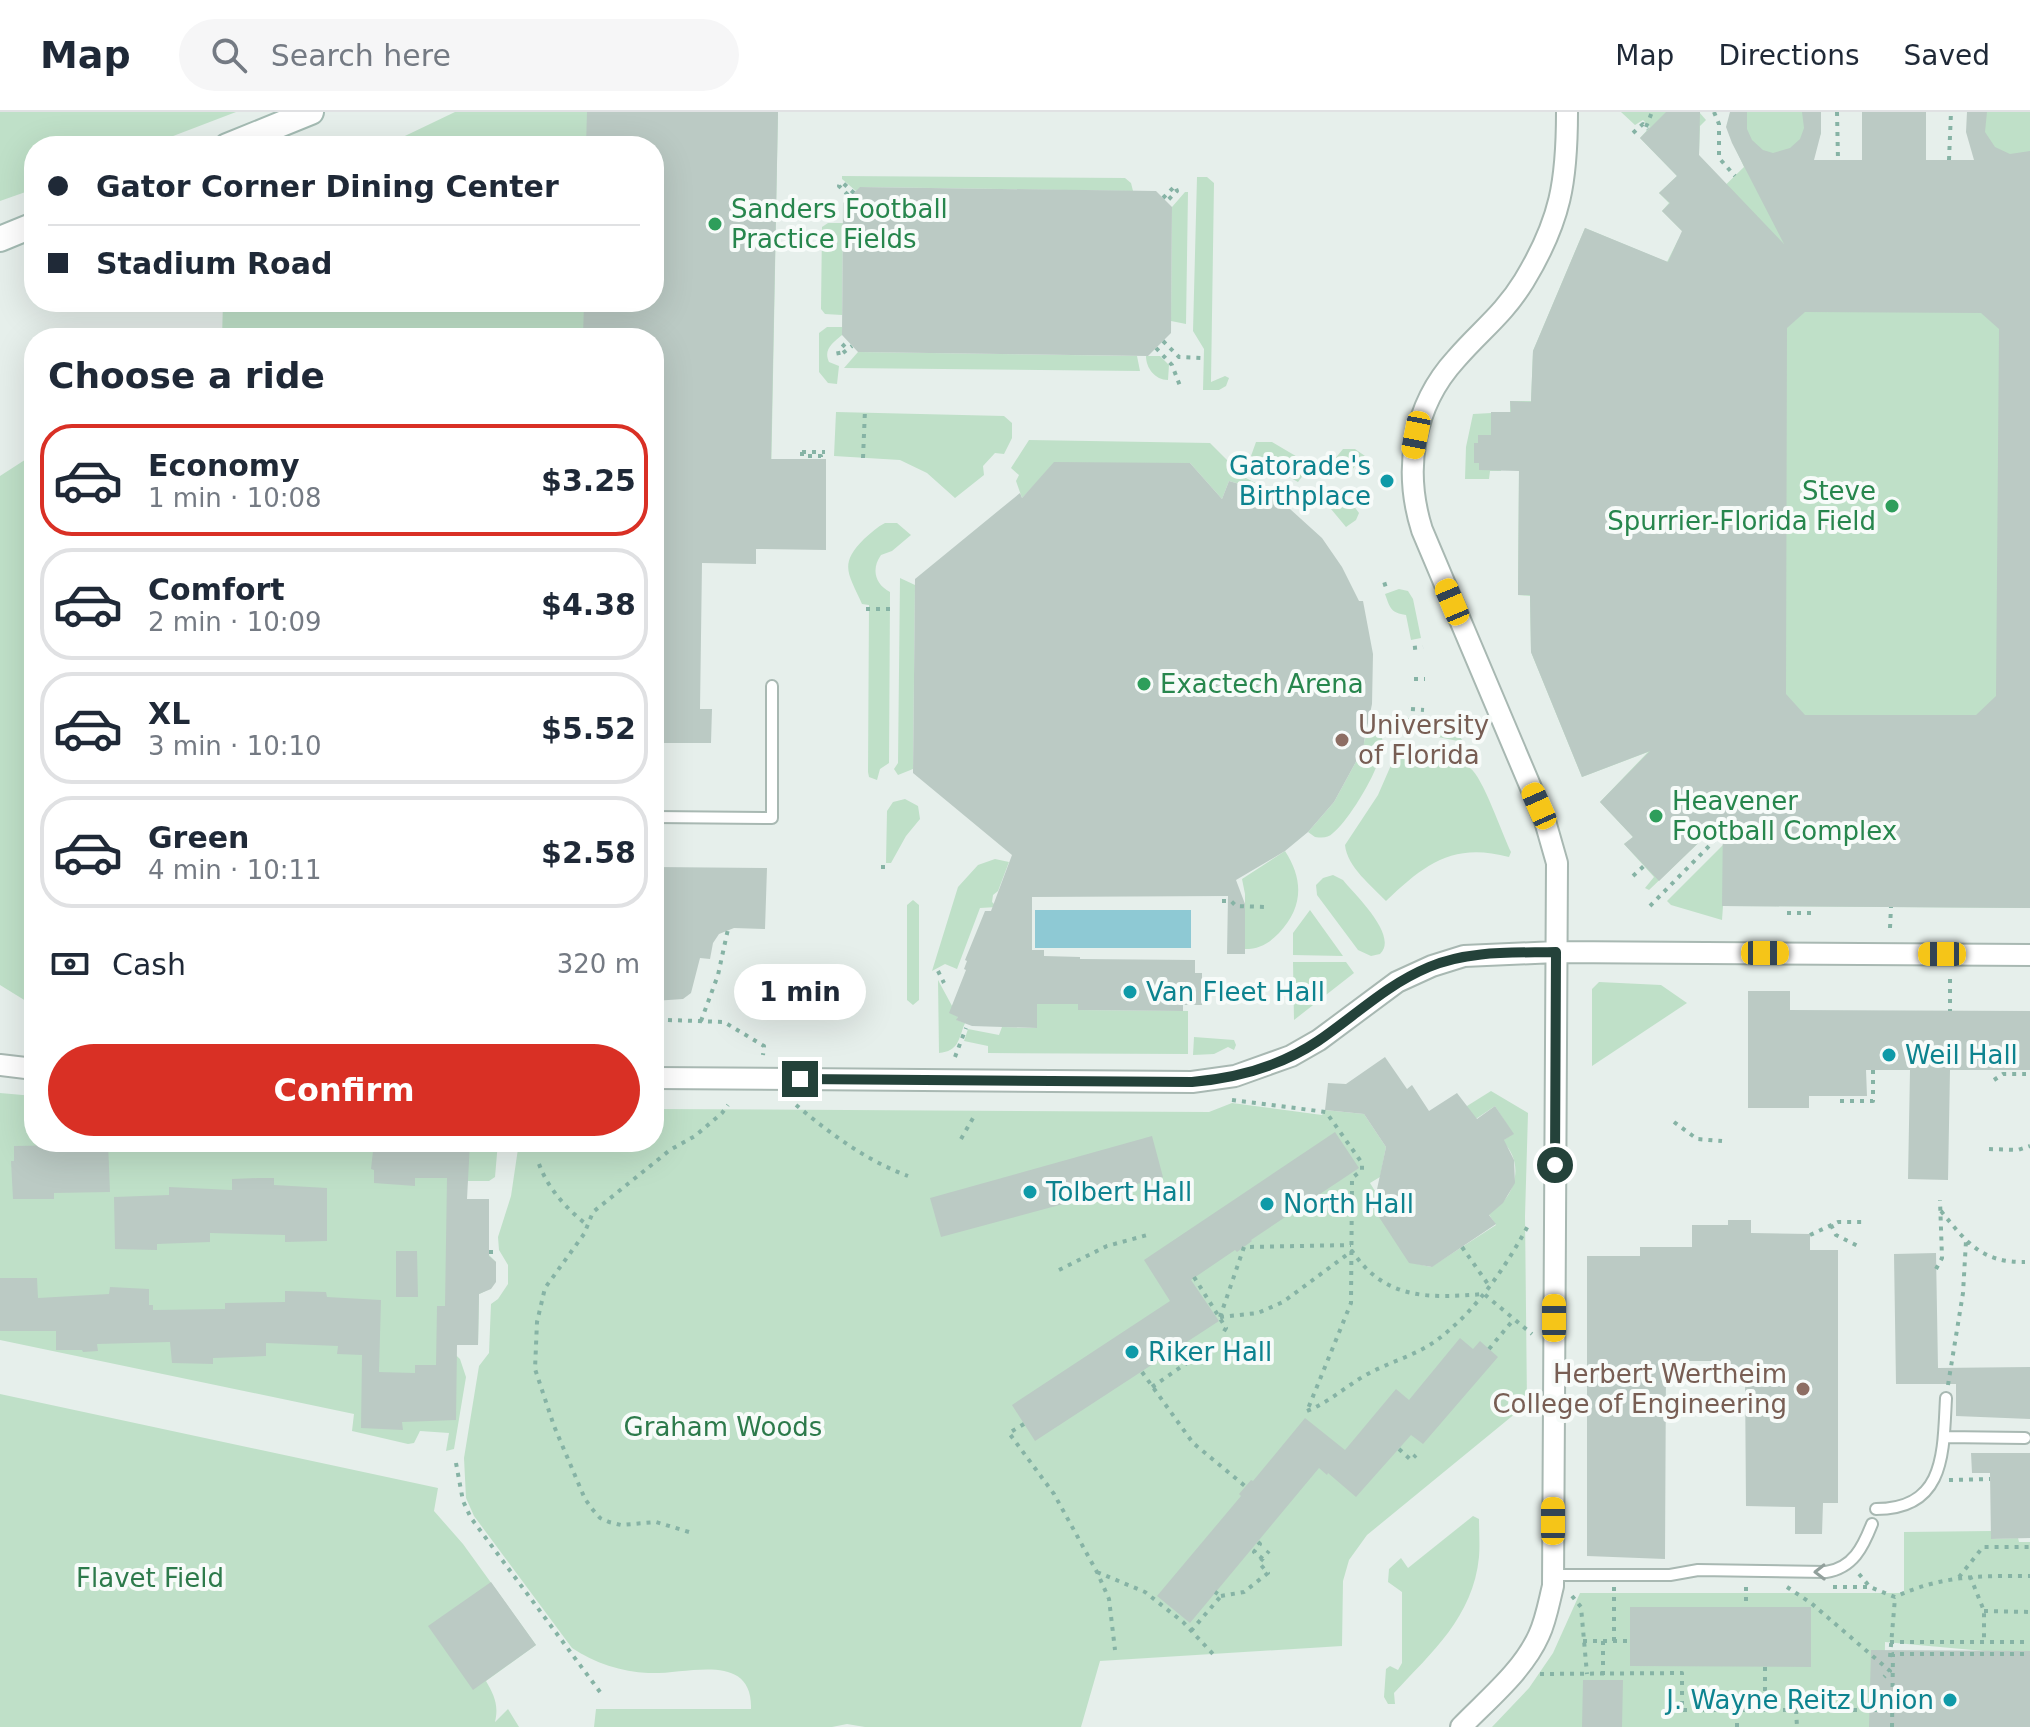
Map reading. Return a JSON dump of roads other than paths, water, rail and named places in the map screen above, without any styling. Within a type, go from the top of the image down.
[{"type":"main road","points":[[252,136],[311,112]]},
{"type":"main road","points":[[0,239],[24,229]]},
{"type":"street","points":[[1461,1727],[1515,1672],[1539,1636],[1553,1575],[1557,876],[1554,844],[1422,530],[1411,478],[1420,419],[1434,390],[1452,363],[1501,315],[1524,282],[1555,218],[1567,166],[1567,112]]},
{"type":"street","points":[[664,1078],[1214,1080],[1266,1067],[1306,1048],[1387,988],[1432,966],[1464,956],[1556,952],[2030,955]]},
{"type":"street","points":[[0,1065],[24,1068]]},
{"type":"lane","points":[[664,817],[772,818],[772,686]]},
{"type":"lane","points":[[1876,1509],[1904,1506],[1916,1501],[1935,1480],[1944,1437],[1946,1398]]},
{"type":"lane","points":[[1944,1437],[2025,1438]]},
{"type":"lane","points":[[1553,1575],[1670,1575],[1698,1570],[1839,1570],[1849,1564],[1863,1547],[1872,1524]]},
{"type":"water","points":[[1035,910],[1191,910],[1191,948],[1035,948]]},
{"type":"place","name":"Sanders Football Practice Fields","points":[[715,224]]},
{"type":"place","name":"Gatorade's Birthplace","points":[[1387,481]]},
{"type":"place","name":"Steve Spurrier-Florida Field","points":[[1892,506]]},
{"type":"place","name":"Exactech Arena","points":[[1144,684]]},
{"type":"place","name":"University of Florida","points":[[1342,740]]},
{"type":"place","name":"Heavener Football Complex","points":[[1656,816]]},
{"type":"place","name":"Van Fleet Hall","points":[[1130,992]]},
{"type":"place","name":"Weil Hall","points":[[1889,1055]]},
{"type":"place","name":"Tolbert Hall","points":[[1030,1192]]},
{"type":"place","name":"North Hall","points":[[1267,1204]]},
{"type":"place","name":"Riker Hall","points":[[1132,1352]]},
{"type":"place","name":"Herbert Wertheim College of Engineering","points":[[1803,1389]]},
{"type":"place","name":"J. Wayne Reitz Union","points":[[1950,1700]]},
{"type":"park label","name":"Graham Woods","points":[[723,1427]]},
{"type":"park label","name":"Flavet Field","points":[[150,1578]]}]
